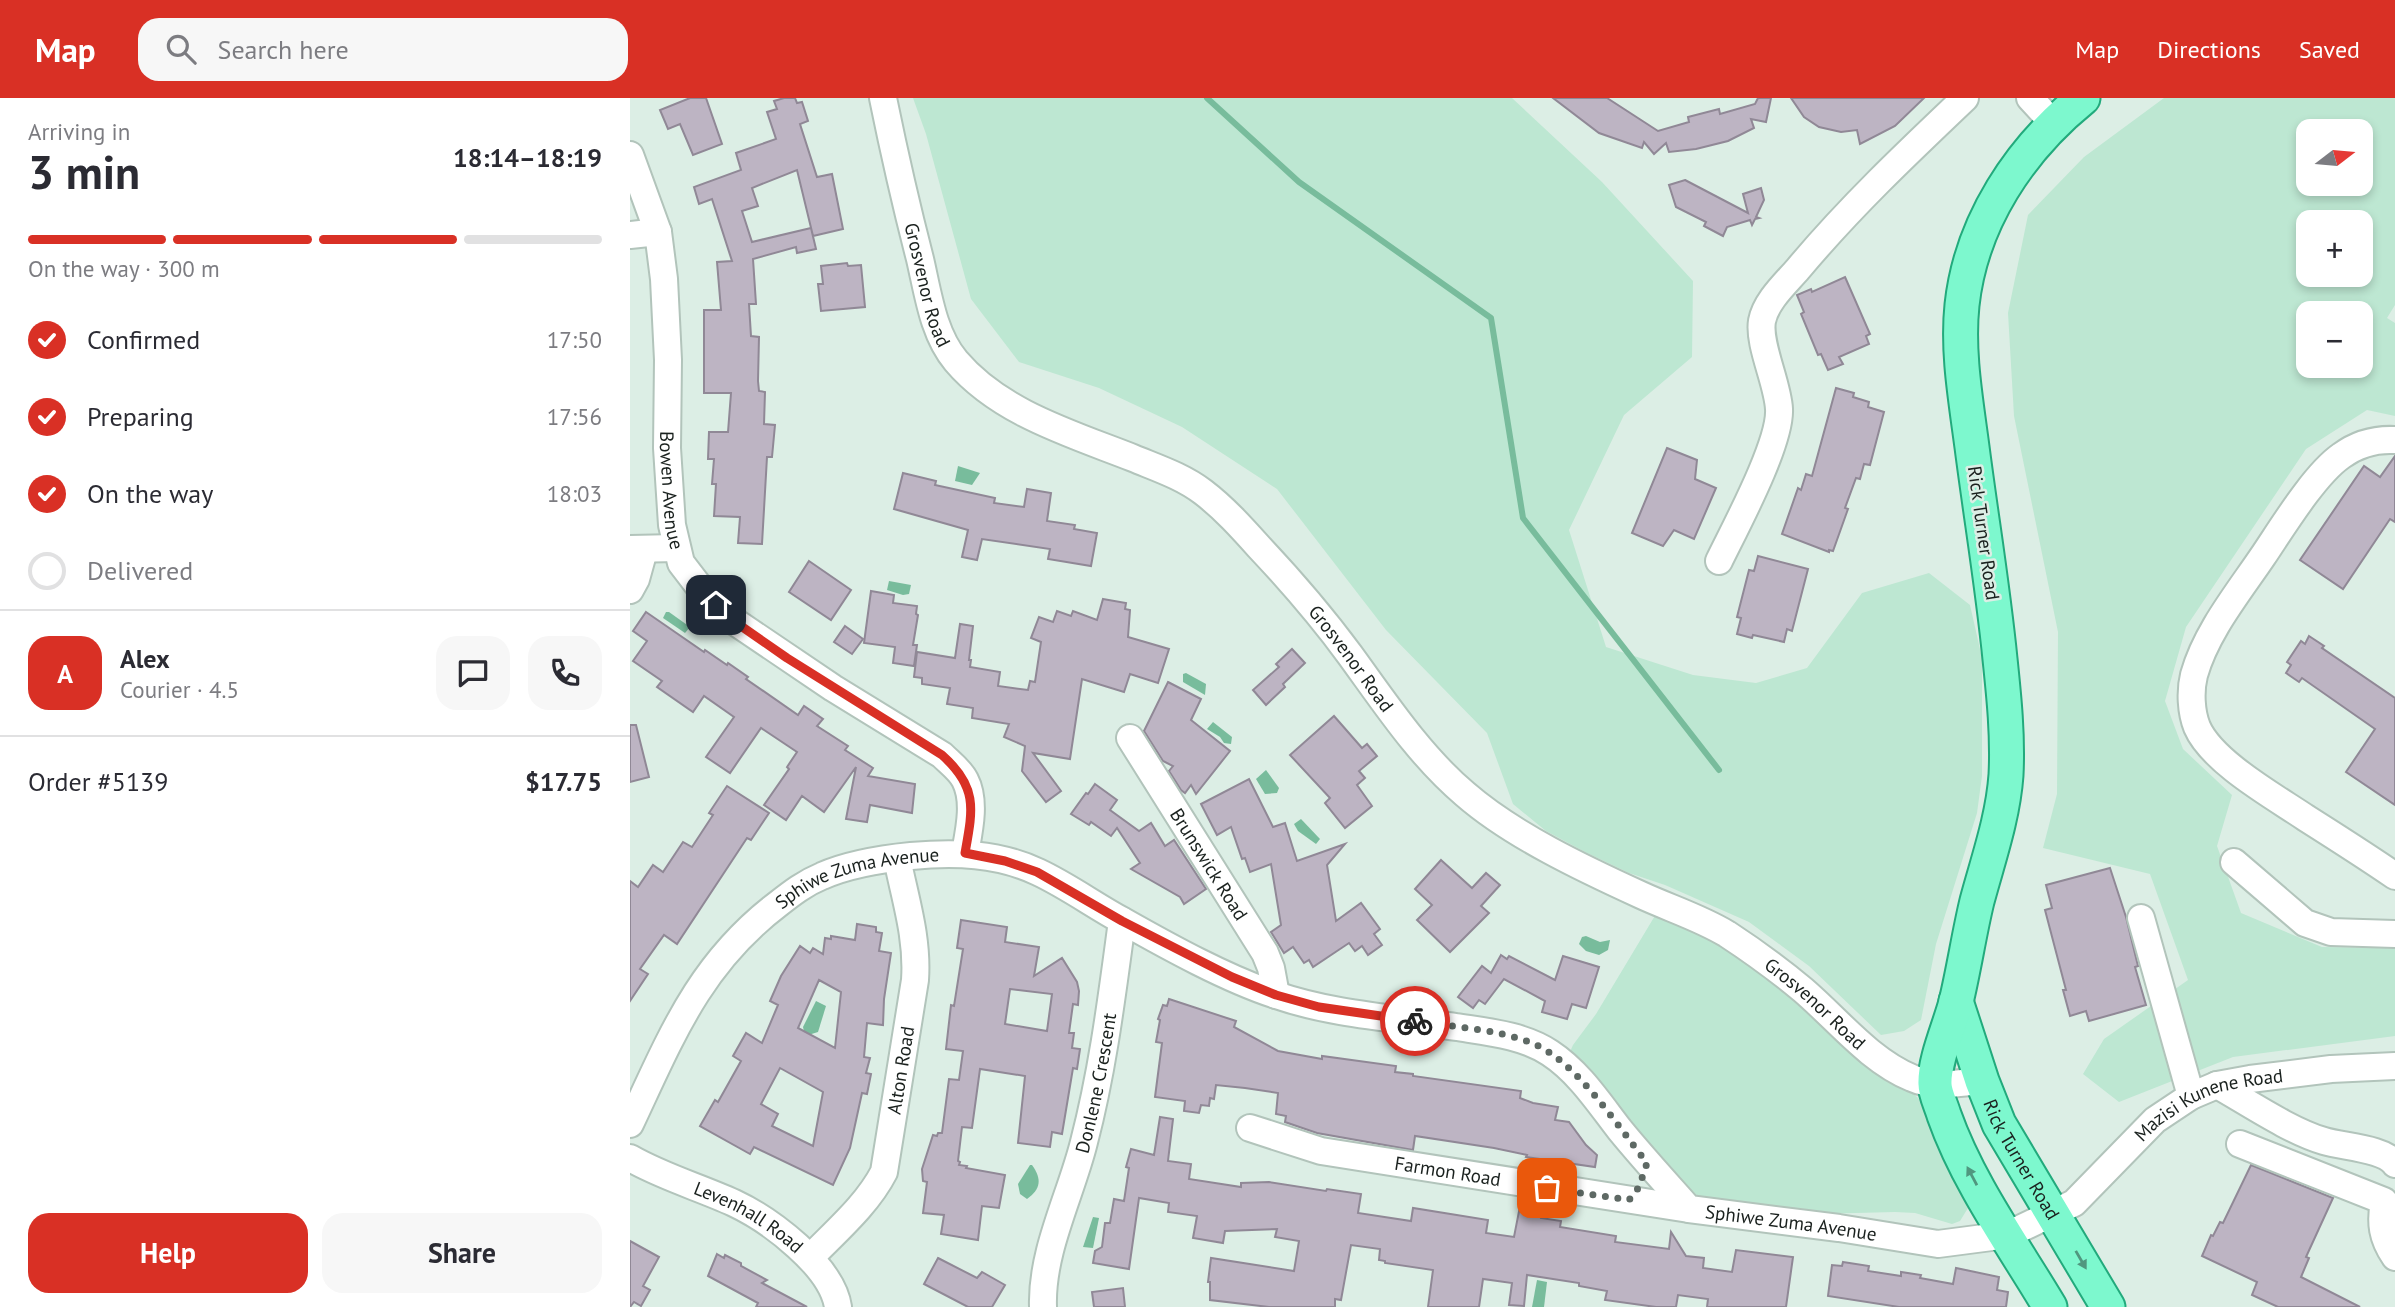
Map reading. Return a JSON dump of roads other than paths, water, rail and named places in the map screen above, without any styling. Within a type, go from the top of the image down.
[{"type":"main road","name":"Rick Turner Road","points":[[2050,1307],[1983,1196],[1952,1137],[1935,1084],[1976,904],[1998,825],[2006,776],[2006,729],[1997,621],[1966,400],[1961,341],[1962,304],[1981,232],[1999,194],[2020,162],[2053,123],[2083,98]]},
{"type":"main road","name":"Rick Turner Road","points":[[1956,1001],[1999,1124],[2108,1307]]},
{"type":"street","name":"Grosvenor Road","points":[[883,98],[938,329],[953,359],[969,375],[998,400],[1037,419],[1166,471],[1205,493],[1289,579],[1348,652],[1386,706],[1430,758],[1463,793],[1501,821],[1558,854],[1723,932],[1801,988],[1892,1068],[1916,1080],[1935,1084],[1982,1081]]},
{"type":"street","points":[[1719,561],[1745,507],[1778,426],[1779,408],[1762,323],[1767,306],[1870,189],[1965,98]]},
{"type":"street","points":[[2030,98],[2053,123]]},
{"type":"street","name":"Bowen Avenue","points":[[630,155],[657,232],[668,360],[667,448],[672,525],[676,548],[687,573],[728,617],[799,666],[942,755],[957,768],[970,795],[965,853]]},
{"type":"street","points":[[630,235],[657,232]]},
{"type":"street","points":[[2395,440],[2377,439],[2357,446],[2329,466],[2288,518],[2203,650],[2193,679],[2191,695],[2196,726],[2203,739],[2232,767],[2395,876]]},
{"type":"street","points":[[630,590],[636,579],[637,550],[676,548]]},
{"type":"street","name":"Brunswick Road","points":[[1130,738],[1265,953],[1273,975],[1276,995]]},
{"type":"street","name":"Sphiwe Zuma Avenue","points":[[630,1124],[667,1044],[697,989],[743,933],[801,887],[823,876],[846,868],[897,858],[965,853],[1005,861],[1037,872],[1122,921],[1232,977],[1276,995],[1319,1007],[1494,1034],[1532,1043],[1570,1068],[1647,1163],[1689,1209],[1938,1244],[1964,1243],[2007,1235],[2054,1214]]},
{"type":"street","name":"Alton Road","points":[[810,1258],[861,1205],[884,1172],[917,958],[897,858]]},
{"type":"street","points":[[2234,862],[2305,923],[2332,932],[2395,934]]},
{"type":"street","points":[[2141,918],[2191,1096]]},
{"type":"street","name":"Donlene Crescent","points":[[1044,1307],[1043,1290],[1054,1242],[1080,1159],[1100,1077],[1122,921]]},
{"type":"street","name":"Mazisi Kunene Road","points":[[2054,1214],[2074,1203],[2155,1120],[2191,1096],[2217,1085],[2331,1069],[2395,1066]]},
{"type":"street","points":[[2217,1085],[2302,1132],[2323,1140],[2385,1155],[2395,1164]]},
{"type":"street","name":"Farmon Road","points":[[1250,1128],[1321,1151],[1689,1209]]},
{"type":"street","points":[[2240,1144],[2389,1190],[2380,1221],[2387,1246],[2395,1257]]},
{"type":"street","name":"Levenhall Road","points":[[630,1158],[654,1172],[735,1204],[797,1245],[810,1258],[835,1294],[838,1307]]},
{"type":"street","points":[[1629,1200],[1639,1187],[1647,1163]]},
{"type":"waterway","points":[[1207,98],[1299,182],[1491,318],[1523,518],[1719,770]]}]
